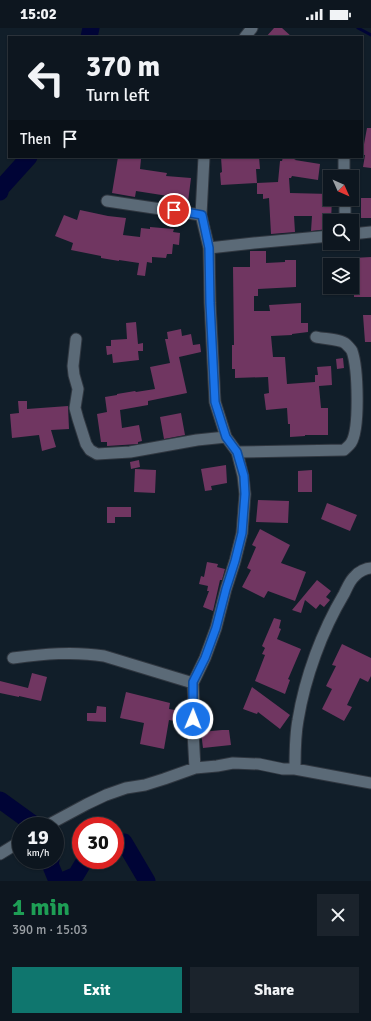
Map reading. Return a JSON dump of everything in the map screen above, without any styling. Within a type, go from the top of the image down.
[{"type":"street","points":[[246,36],[252,28]]},
{"type":"street","points":[[195,768],[193,682],[205,658],[216,628],[235,561],[242,533],[245,494],[244,476],[237,452],[226,437],[215,402],[209,248],[202,215],[204,158]]},
{"type":"street","points":[[344,158],[344,170]]},
{"type":"street","points":[[107,201],[202,215]]},
{"type":"street","points":[[359,233],[371,232]]},
{"type":"street","points":[[209,248],[323,237]]},
{"type":"street","points":[[237,452],[344,450],[351,443],[355,428],[357,402],[356,371],[352,350],[345,343],[316,337]]},
{"type":"street","points":[[76,338],[73,366],[78,389],[76,408],[86,444],[90,450],[96,454],[130,452],[197,440],[226,437]]},
{"type":"street","points":[[295,769],[295,742],[298,719],[307,681],[319,645],[335,609],[355,576],[367,568],[371,568]]},
{"type":"street","points":[[13,658],[47,654],[90,653],[193,682]]},
{"type":"street","points":[[62,817],[106,795],[126,788],[164,780],[195,768],[233,763],[259,764],[283,769],[295,769],[371,783]]},
{"type":"street","points":[[0,854],[12,847]]},
{"type":"building","points":[[274,28],[282,28],[291,36],[267,36]]},
{"type":"building","points":[[367,128],[371,128],[371,168],[363,167],[365,155],[363,155]]},
{"type":"building","points":[[118,158],[141,159],[140,169],[167,173],[166,176],[191,178],[188,202],[168,200],[168,196],[136,191],[135,197],[112,193]]},
{"type":"building","points":[[221,158],[259,158],[260,169],[256,169],[257,183],[221,185],[220,173],[222,172]]},
{"type":"building","points":[[283,158],[294,158],[295,160],[320,164],[318,180],[292,176],[289,178],[290,193],[323,194],[323,206],[332,206],[331,214],[323,214],[323,230],[311,231],[312,216],[294,216],[295,232],[271,234],[269,198],[263,199],[263,194],[257,194],[257,183],[278,182],[280,161],[282,161]]},
{"type":"building","points":[[361,198],[371,198],[371,218],[361,218]]},
{"type":"building","points":[[80,210],[126,218],[123,235],[140,237],[141,228],[150,229],[150,227],[174,229],[173,232],[180,233],[179,245],[173,244],[172,254],[167,254],[166,258],[152,257],[152,263],[147,262],[145,276],[137,275],[139,263],[101,258],[101,256],[71,250],[73,243],[55,236],[64,215],[77,220]]},
{"type":"building","points":[[250,251],[266,251],[266,263],[296,260],[296,287],[258,289],[258,296],[254,296],[254,311],[270,311],[269,305],[301,303],[301,323],[308,323],[308,332],[292,335],[271,336],[273,357],[285,357],[287,384],[315,382],[315,375],[318,375],[317,367],[331,366],[332,385],[319,386],[321,408],[328,408],[328,435],[305,435],[290,437],[290,424],[288,424],[287,408],[266,410],[264,394],[269,393],[268,377],[235,378],[235,369],[232,369],[232,345],[234,345],[233,267],[250,267]]},
{"type":"building","points":[[371,257],[371,297],[354,297],[354,294],[359,294],[359,258],[353,258]]},
{"type":"building","points":[[363,315],[371,315],[371,342],[365,342]]},
{"type":"building","points":[[136,322],[138,344],[143,343],[143,351],[138,351],[139,360],[113,363],[112,354],[107,355],[106,346],[111,346],[111,340],[127,339],[126,323]]},
{"type":"building","points":[[181,329],[182,336],[191,334],[193,345],[200,344],[201,352],[179,357],[187,393],[148,401],[148,405],[120,410],[122,428],[139,425],[142,441],[138,442],[138,444],[107,446],[107,442],[101,442],[97,414],[107,412],[105,397],[155,389],[150,367],[170,363],[165,339],[168,339],[167,332]]},
{"type":"building","points":[[343,358],[344,368],[337,369],[336,359]]},
{"type":"building","points":[[18,401],[27,401],[27,409],[68,406],[69,429],[51,430],[56,447],[42,451],[39,435],[12,438],[10,414],[19,413]]},
{"type":"building","points":[[181,413],[185,435],[164,439],[160,417]]},
{"type":"building","points":[[139,460],[140,467],[131,469],[130,462]]},
{"type":"building","points":[[226,465],[227,483],[211,486],[212,490],[205,491],[201,469]]},
{"type":"building","points":[[135,469],[156,470],[155,493],[134,492]]},
{"type":"building","points":[[312,470],[312,492],[298,492],[298,471]]},
{"type":"building","points":[[258,500],[289,501],[288,523],[256,522]]},
{"type":"building","points":[[327,503],[357,515],[350,531],[321,519]]},
{"type":"building","points":[[107,507],[131,507],[131,517],[115,517],[115,523],[107,523]]},
{"type":"building","points":[[260,529],[290,545],[281,563],[306,572],[295,601],[268,591],[264,598],[242,587],[251,570],[247,568],[256,547],[252,545]]},
{"type":"building","points":[[207,562],[218,564],[217,567],[225,569],[222,580],[220,580],[213,611],[203,607],[209,591],[207,591],[208,586],[199,584],[201,576],[204,577]]},
{"type":"building","points":[[317,580],[331,591],[326,597],[330,600],[324,607],[320,604],[316,609],[305,600],[301,613],[292,610]]},
{"type":"building","points":[[274,618],[281,620],[279,628],[281,629],[277,639],[301,649],[288,679],[290,680],[285,694],[255,681],[265,655],[262,654],[265,648],[262,646]]},
{"type":"building","points":[[342,644],[371,658],[371,676],[368,682],[360,678],[347,705],[352,707],[344,721],[322,709],[332,689],[326,686],[336,666],[332,665]]},
{"type":"building","points":[[32,673],[47,677],[41,701],[0,693],[0,681],[28,688]]},
{"type":"building","points":[[252,687],[290,715],[280,729],[258,712],[257,714],[243,709]]},
{"type":"building","points":[[126,692],[170,703],[169,709],[187,712],[186,723],[169,720],[164,749],[140,744],[144,723],[120,718]]},
{"type":"building","points":[[97,706],[106,707],[106,722],[87,721],[87,713],[96,713]]},
{"type":"building","points":[[229,730],[231,745],[203,748],[201,732]]},
{"type":"waterway","points":[[89,36],[91,28]]},
{"type":"waterway","points":[[358,28],[371,35]]},
{"type":"waterway","points":[[0,192],[1,188],[28,158]]},
{"type":"waterway","points":[[0,800],[24,817]]},
{"type":"waterway","points":[[124,842],[147,881]]},
{"type":"waterway","points":[[52,869],[57,881]]},
{"type":"waterway","points":[[62,881],[76,875],[80,869]]},
{"type":"route","points":[[174,210],[202,215],[209,248],[215,402],[226,437],[237,452],[244,476],[245,494],[242,533],[235,561],[216,628],[205,658],[193,682],[193,719]]}]
